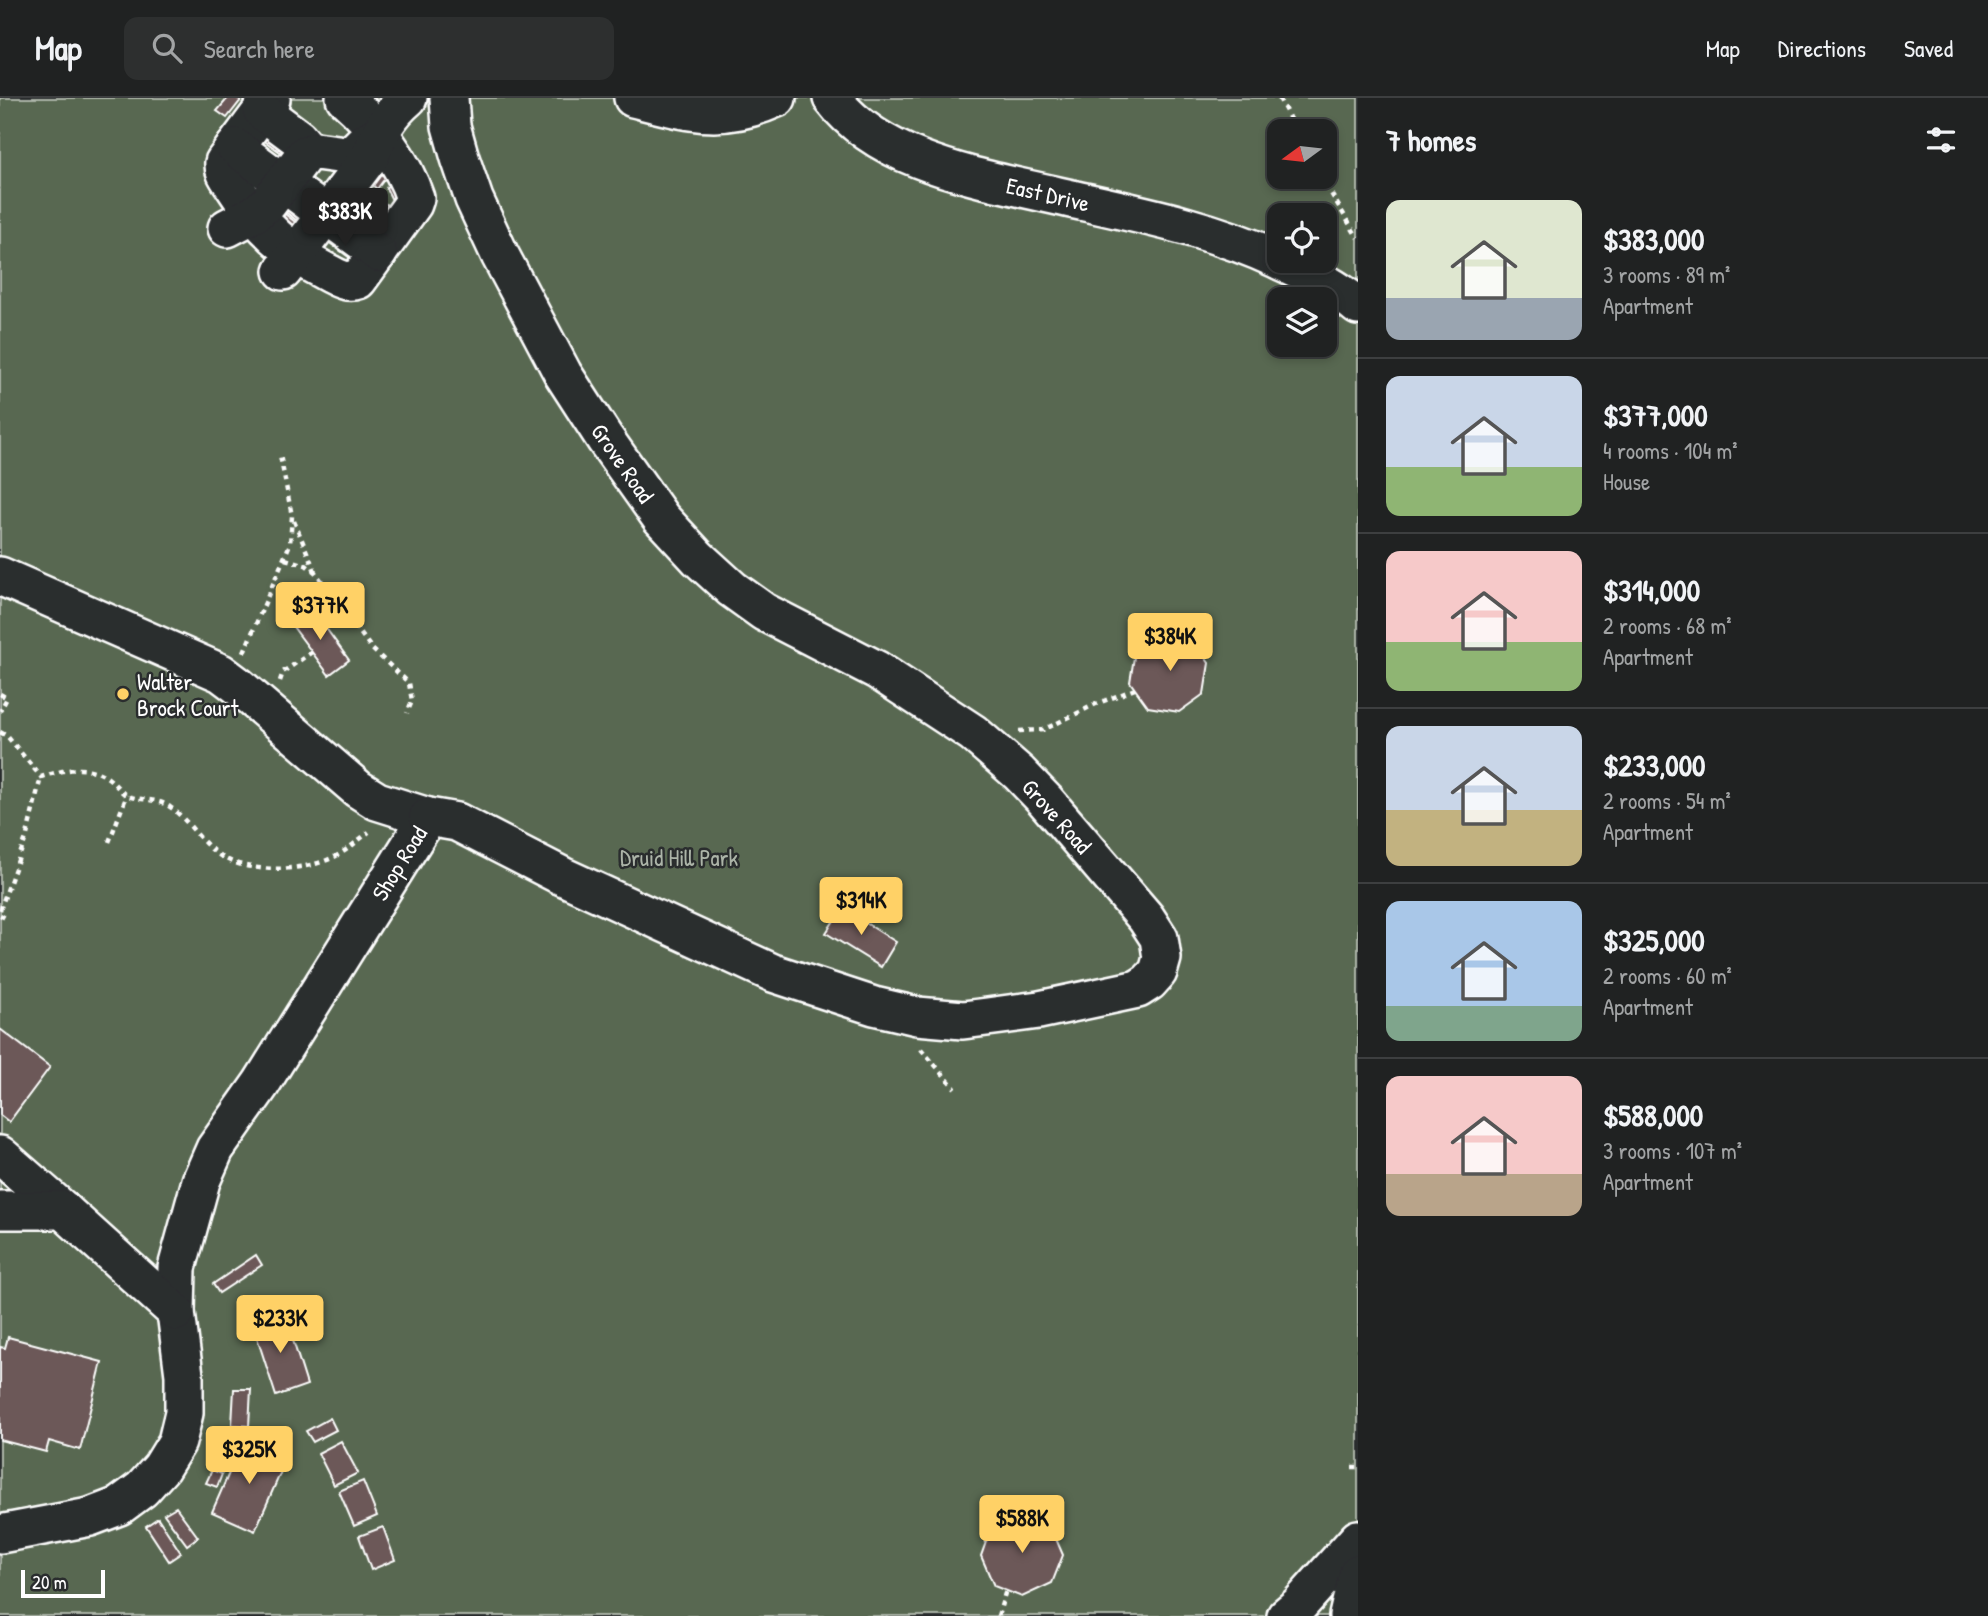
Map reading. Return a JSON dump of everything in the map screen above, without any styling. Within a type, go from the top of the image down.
[{"type":"street","points":[[289,262],[306,262],[341,279],[354,282],[413,204],[415,198],[390,148],[345,98]]},
{"type":"street","points":[[289,262],[372,155],[378,134],[408,98]]},
{"type":"street","name":"Grove Road","points":[[412,812],[457,822],[562,876],[774,973],[874,1006],[911,1014],[963,1020],[1122,993],[1138,989],[1149,982],[1158,972],[1162,958],[1159,938],[1146,918],[1045,800],[1018,773],[972,733],[877,670],[764,612],[732,589],[698,558],[661,517],[563,374],[500,256],[474,199],[460,158],[451,126],[449,98]]},
{"type":"street","points":[[633,98],[713,115],[744,111],[777,98]]},
{"type":"street","name":"East Drive","points":[[832,98],[853,122],[876,139],[942,167],[1189,227],[1267,255]]},
{"type":"street","points":[[240,221],[245,204],[223,166],[253,124],[330,209],[382,247]]},
{"type":"street","points":[[240,221],[273,198],[295,170],[352,154],[378,134]]},
{"type":"street","points":[[240,221],[262,226],[289,262]]},
{"type":"street","name":"East Drive","points":[[1306,273],[1333,287],[1358,306]]},
{"type":"street","name":"Shop Road","points":[[0,576],[221,673],[358,789],[377,800],[412,812],[261,1084],[215,1149],[201,1181],[177,1268],[177,1312],[184,1375],[184,1413],[177,1442],[161,1468],[142,1489],[119,1506],[90,1517],[0,1534]]},
{"type":"street","points":[[0,1155],[177,1312]]},
{"type":"street","points":[[0,1210],[62,1210]]},
{"type":"street","points":[[1286,1616],[1358,1539]]},
{"type":"street","points":[[1348,1616],[1358,1573]]},
{"type":"path","points":[[1279,98],[1290,119]]},
{"type":"path","points":[[1328,189],[1358,238]]},
{"type":"path","points":[[280,455],[292,516],[315,572],[372,649],[409,683],[412,701],[407,713]]},
{"type":"path","points":[[243,656],[285,559],[290,544],[292,516]]},
{"type":"path","points":[[285,559],[306,565],[315,572]]},
{"type":"path","points":[[283,672],[312,652]]},
{"type":"path","points":[[972,733],[1043,730],[1086,709],[1135,690]]},
{"type":"path","points":[[0,694],[6,698],[0,711]]},
{"type":"path","points":[[0,733],[7,736],[41,777]]},
{"type":"path","points":[[41,777],[57,772],[90,769],[107,777],[127,795],[155,800],[168,806],[179,814],[208,847],[225,859],[249,867],[307,866],[336,856],[376,826],[412,812]]},
{"type":"path","points":[[8,919],[0,913],[27,835],[41,777]]},
{"type":"path","points":[[109,842],[127,795]]},
{"type":"path","points":[[911,1014],[911,1026],[918,1045],[955,1088]]},
{"type":"path","points":[[998,1616],[1006,1590]]},
{"type":"green space","name":"Druid Hill Park","points":[[0,98],[1358,98],[1358,1616],[0,1616]]},
{"type":"building","points":[[228,98],[241,100],[227,118],[217,111]]},
{"type":"building","points":[[265,128],[294,148],[287,157],[259,137]]},
{"type":"building","points":[[383,163],[389,173],[377,189],[369,182]]},
{"type":"building","points":[[392,180],[399,204],[392,200],[386,188]]},
{"type":"building","points":[[365,189],[394,210],[382,225],[353,205]]},
{"type":"building","points":[[290,201],[307,214],[300,223],[283,210]]},
{"type":"building","points":[[281,211],[299,225],[292,234],[274,222]]},
{"type":"building","points":[[333,233],[363,255],[357,263],[327,241]]},
{"type":"building","points":[[312,609],[349,660],[329,675],[291,624]]},
{"type":"building","points":[[1160,633],[1191,638],[1209,663],[1204,694],[1179,712],[1148,707],[1130,682],[1135,651]]},
{"type":"building","points":[[842,908],[896,942],[881,967],[826,933]]},
{"type":"building","points":[[0,1029],[50,1067],[9,1122],[0,1115]]},
{"type":"building","points":[[256,1255],[262,1265],[219,1293],[213,1284]]},
{"type":"building","points":[[285,1315],[307,1385],[276,1396],[253,1325]]},
{"type":"building","points":[[8,1337],[102,1362],[80,1450],[49,1441],[46,1452],[0,1440],[0,1347],[5,1348]]},
{"type":"building","points":[[234,1389],[251,1389],[249,1426],[232,1425]]},
{"type":"building","points":[[330,1418],[336,1430],[313,1442],[306,1431]]},
{"type":"building","points":[[243,1441],[286,1460],[255,1531],[212,1512]]},
{"type":"building","points":[[341,1441],[358,1473],[334,1485],[318,1453]]},
{"type":"building","points":[[212,1470],[222,1474],[217,1487],[206,1483]]},
{"type":"building","points":[[363,1481],[377,1516],[354,1526],[339,1491]]},
{"type":"building","points":[[176,1507],[198,1537],[187,1545],[164,1514]]},
{"type":"building","points":[[1021,1514],[1050,1525],[1063,1555],[1052,1583],[1022,1597],[994,1586],[981,1556],[991,1528]]},
{"type":"building","points":[[158,1518],[181,1553],[169,1561],[146,1526]]},
{"type":"building","points":[[383,1527],[395,1560],[371,1570],[359,1536]]},
{"type":"place","name":"Walter Brock Court","points":[[123,694]]}]
